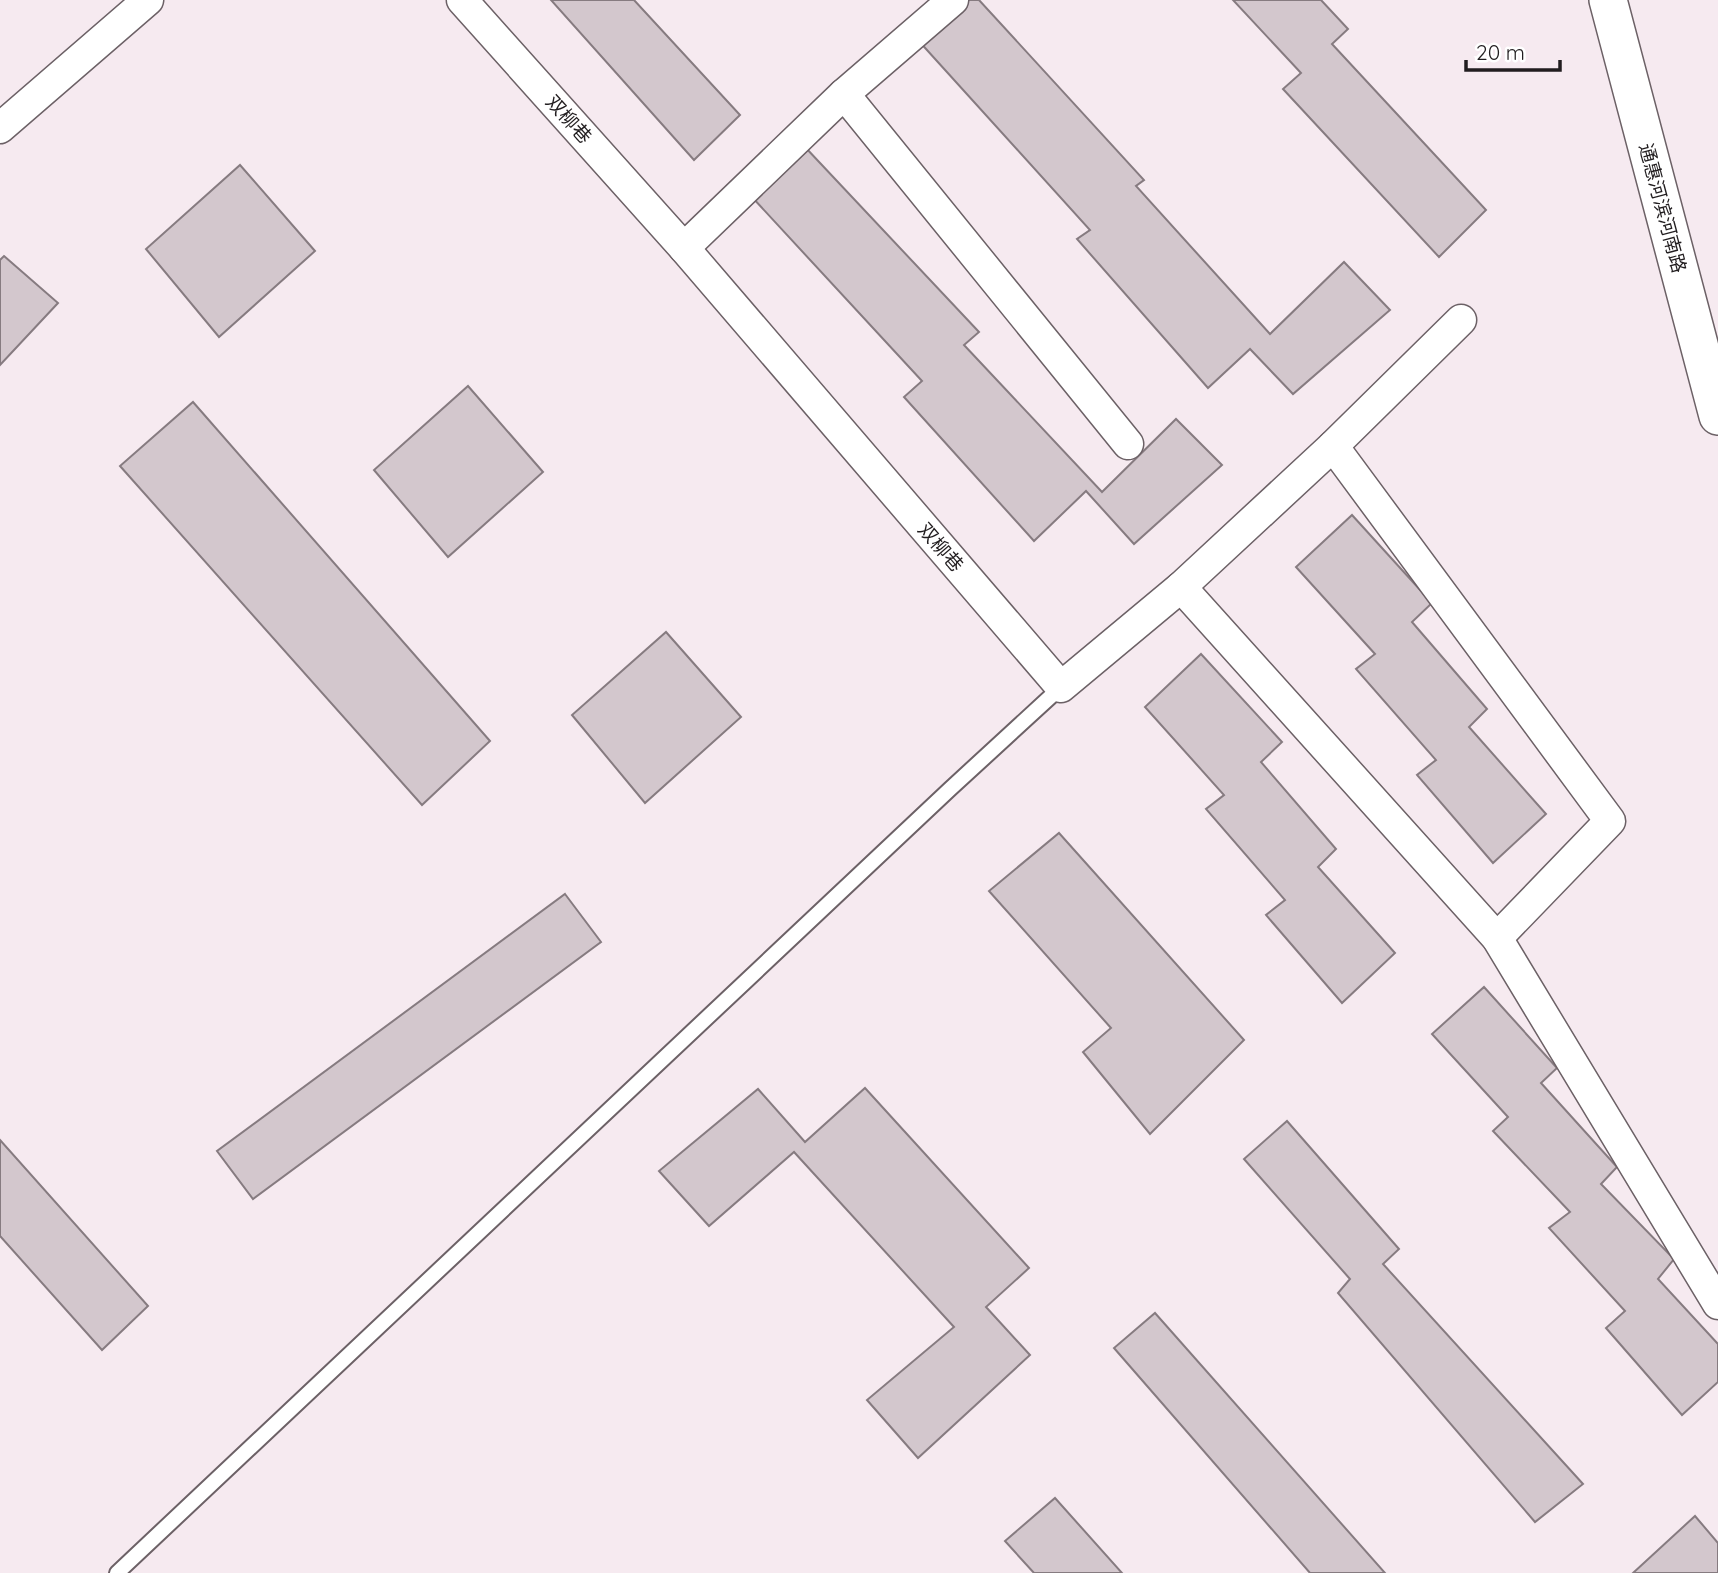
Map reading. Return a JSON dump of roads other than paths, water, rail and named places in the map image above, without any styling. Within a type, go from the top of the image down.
[{"type":"street","points":[[0,128],[148,0]]},
{"type":"street","name":"双柳巷","points":[[463,0],[684,248],[1061,687]]},
{"type":"street","points":[[684,248],[844,94],[953,0]]},
{"type":"street","name":"通惠河滨河南路","points":[[1608,0],[1718,416]]},
{"type":"street","points":[[844,94],[1128,444]]},
{"type":"street","points":[[1061,687],[1181,587],[1333,446],[1461,320]]},
{"type":"street","points":[[1333,446],[1610,821],[1497,938]]},
{"type":"street","points":[[1181,587],[1497,938],[1718,1304]]},
{"type":"lane","points":[[117,1573],[939,798],[1061,687]]}]
